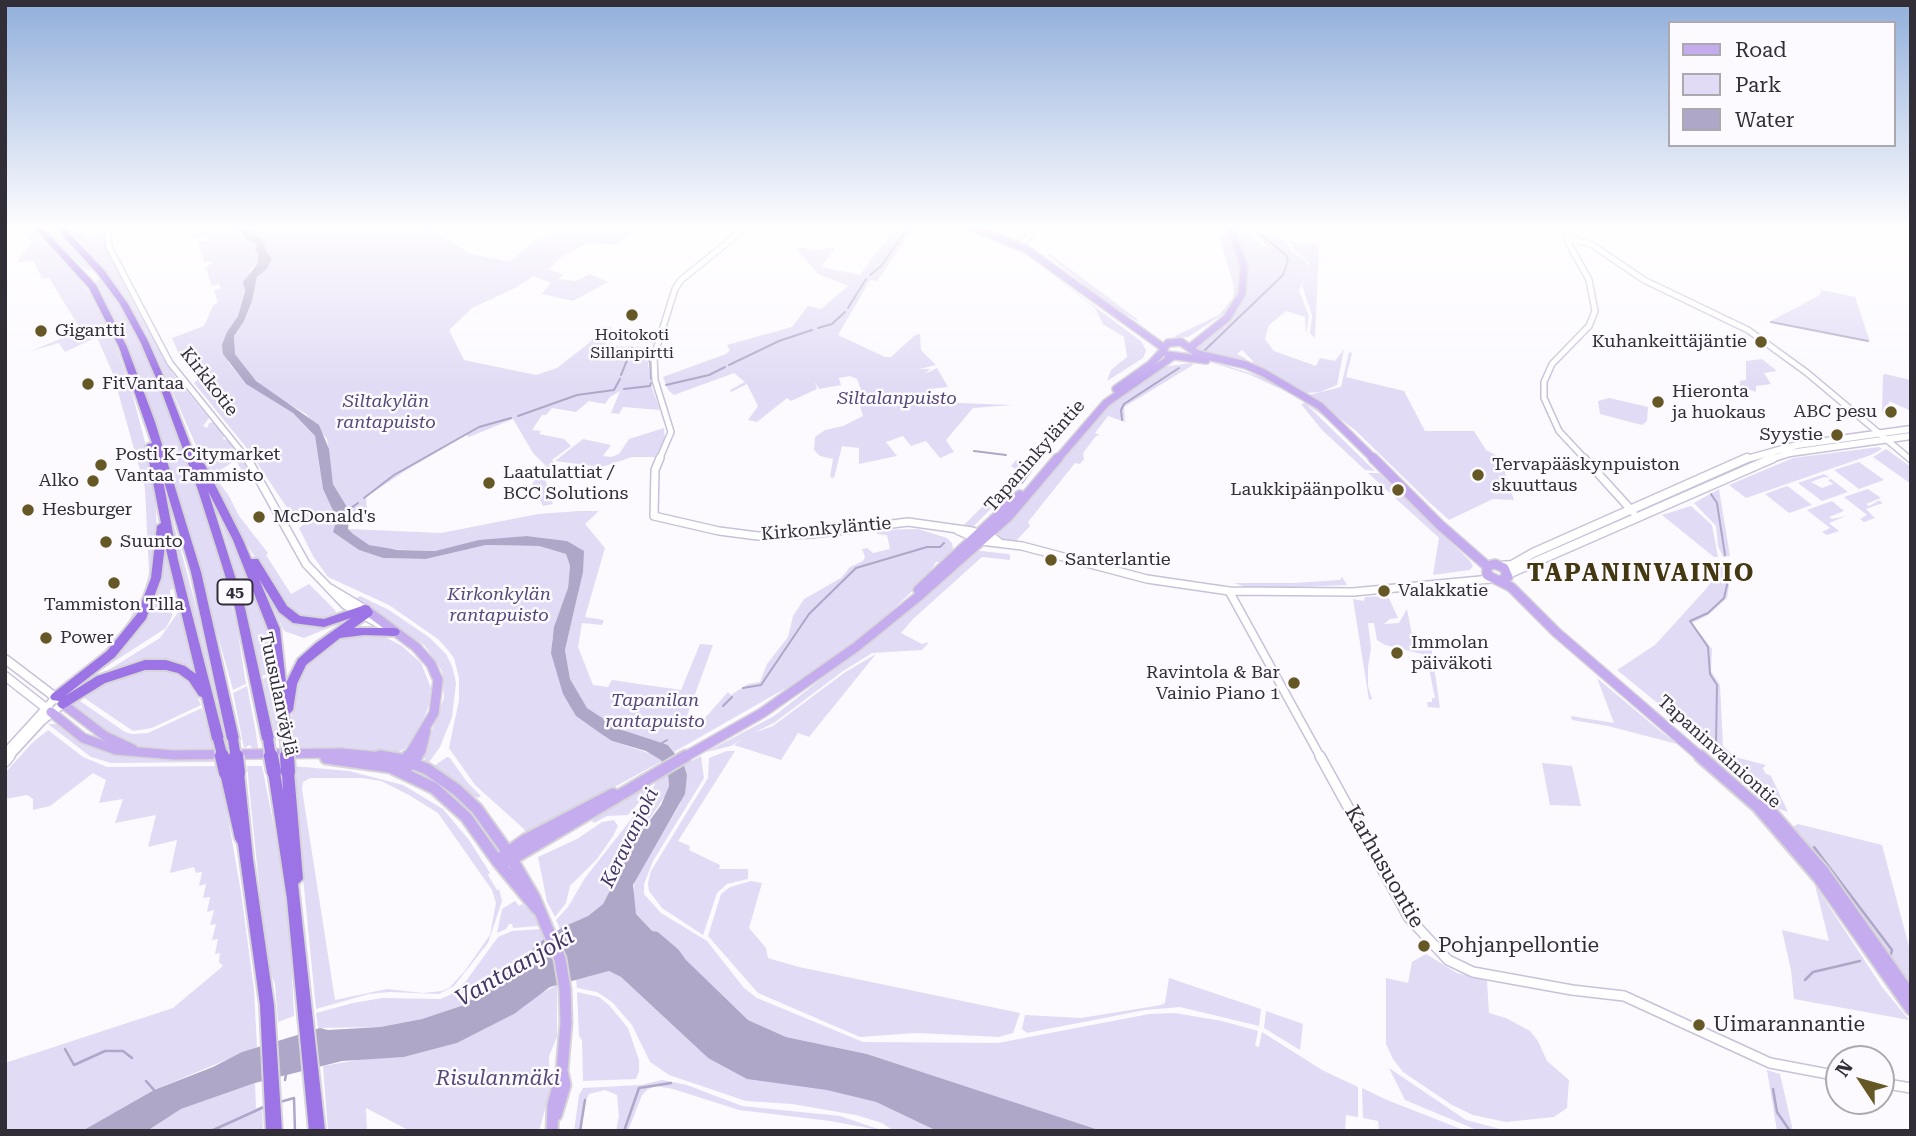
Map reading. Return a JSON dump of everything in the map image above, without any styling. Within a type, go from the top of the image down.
[{"type":"highway","name":"45","points":[[85,278],[107,310],[123,347],[150,422],[196,572],[233,739],[232,773]]},
{"type":"highway","name":"Tuusulanväylä","points":[[105,278],[134,322],[159,375],[215,523],[240,608],[268,739],[281,772],[317,1131]]},
{"type":"highway","points":[[150,422],[150,440],[183,604],[218,739],[232,773],[267,1005],[274,1131]]},
{"type":"highway","points":[[187,449],[199,463],[238,540],[274,629],[286,738],[281,772]]},
{"type":"highway","points":[[60,700],[111,654],[142,616],[156,578],[161,551],[163,509]]},
{"type":"highway","points":[[238,540],[283,609],[297,620],[324,623],[363,613]]},
{"type":"highway","points":[[285,723],[291,684],[297,669],[309,654],[363,613]]},
{"type":"highway","points":[[333,637],[356,631],[394,632]]},
{"type":"highway","points":[[60,700],[111,674],[132,667],[156,664],[173,666],[188,673],[207,700]]},
{"type":"main road","points":[[1069,278],[1172,357],[1222,363],[1280,382]]},
{"type":"main road","points":[[1183,358],[1230,313],[1242,294],[1245,278]]},
{"type":"main road","points":[[1098,301],[1154,336],[1178,342],[1198,354],[1257,369],[1320,406],[1440,525],[1503,577]]},
{"type":"main road","points":[[1164,349],[1168,343],[1188,340],[1230,313]]},
{"type":"main road","name":"Tapaninkyläntie","points":[[498,862],[712,743],[804,685],[919,596],[1043,471],[1088,413],[1114,390],[1150,365],[1164,349]]},
{"type":"main road","name":"Tapaninkyläntie","points":[[980,537],[1021,502],[1101,407],[1172,357]]},
{"type":"main road","name":"Kirkonkyläntie","points":[[1491,567],[1512,565],[1533,553],[1755,455],[1778,448],[1911,429]]},
{"type":"main road","name":"Kirkonkyläntie","points":[[1503,577],[1768,460],[1790,453],[1911,436]]},
{"type":"main road","points":[[1491,567],[1503,577]]},
{"type":"main road","name":"Tapaninvainiontie","points":[[1503,577],[1770,810],[1823,872],[1911,996]]},
{"type":"main road","name":"Tapaninvainiontie","points":[[1503,577],[1762,811],[1819,878],[1911,1009]]},
{"type":"main road","name":"Kirkkotie","points":[[363,613],[416,647],[435,670],[438,680],[437,699],[426,729],[406,765]]},
{"type":"main road","points":[[5,659],[105,736],[144,753]]},
{"type":"main road","points":[[5,676],[83,738],[116,750],[144,753],[306,755],[406,765],[437,776],[468,799],[510,855],[560,959],[566,1010],[562,1070],[565,1085],[553,1124]]},
{"type":"main road","points":[[406,765],[452,802],[466,817],[498,862],[540,913]]},
{"type":"street","name":"Kirkkotie","points":[[125,278],[170,363],[247,459],[306,564],[326,586],[363,613]]},
{"type":"street","name":"Kirkonkyläntie","points":[[683,278],[663,321],[654,356],[657,390],[671,432],[654,474],[654,516],[719,531],[758,536],[813,534],[893,523],[935,525],[1061,561],[1152,580],[1229,591],[1337,591],[1503,577]]},
{"type":"street","points":[[1588,278],[1595,311],[1588,327],[1552,363],[1544,382],[1544,398],[1559,430],[1638,517]]},
{"type":"street","points":[[1640,278],[1748,330],[1806,372],[1911,460]]},
{"type":"street","name":"Kirkonkyläntie","points":[[1467,579],[1491,567]]},
{"type":"street","name":"Karhusuontie","points":[[1229,591],[1409,918],[1442,955],[1473,972],[1572,990],[1624,996],[1770,1063],[1825,1073]]},
{"type":"street","points":[[5,753],[60,700]]},
{"type":"street","points":[[5,762],[48,710]]},
{"type":"green space","points":[[49,278],[78,278],[91,296],[114,340],[131,389],[154,476],[157,531],[152,581],[144,605],[118,642],[69,682],[66,682],[96,659],[127,624],[144,593],[149,573],[145,488],[113,374],[97,337],[65,352],[59,343],[31,351],[81,330]]},
{"type":"green space","points":[[110,278],[121,278],[172,373],[209,418],[203,426],[207,428],[209,423],[214,422],[224,435],[223,439],[228,440],[249,470],[243,473],[237,462],[233,462],[216,473],[239,516],[268,553],[266,555],[291,594],[309,584],[335,610],[337,617],[319,621],[304,619],[284,604],[234,524],[214,486],[146,332]]},
{"type":"green space","name":"Kirkonkylän rantapuisto","points":[[209,278],[248,278],[238,316],[227,332],[228,362],[246,384],[293,413],[315,436],[323,489],[338,519],[334,532],[359,550],[383,558],[426,559],[486,545],[539,546],[566,554],[570,566],[568,588],[552,640],[576,716],[612,741],[655,755],[662,761],[527,835],[524,829],[475,785],[449,748],[459,700],[459,678],[454,658],[438,639],[389,605],[328,577],[313,556],[299,528],[307,522],[296,521],[249,451],[194,383],[200,378],[184,358],[181,359],[172,338],[204,326],[214,304],[218,303],[214,291],[221,288],[219,284],[212,286]]},
{"type":"green space","name":"Siltakylän rantapuisto","points":[[257,278],[531,278],[472,308],[449,330],[464,360],[536,375],[557,368],[589,343],[603,326],[612,327],[604,346],[651,347],[647,357],[652,388],[660,410],[623,407],[619,414],[611,413],[620,391],[605,404],[589,401],[576,412],[552,408],[546,415],[542,415],[532,430],[564,439],[571,446],[552,460],[554,462],[544,475],[553,504],[543,506],[532,484],[546,466],[533,453],[513,419],[469,437],[466,435],[405,471],[366,497],[368,523],[350,521],[350,512],[333,484],[327,439],[306,414],[267,391],[252,377],[235,354],[234,336],[252,301]]},
{"type":"green space","points":[[539,278],[576,281],[582,278],[599,278],[608,282],[573,301],[542,294],[551,283]]},
{"type":"green space","name":"Siltalanpuisto","points":[[828,278],[879,278],[877,281],[870,280],[838,335],[885,357],[891,357],[915,335],[920,334],[921,350],[936,365],[919,369],[930,369],[925,374],[937,368],[948,387],[930,389],[933,402],[1012,405],[973,408],[946,440],[954,452],[940,458],[926,441],[911,446],[903,436],[886,442],[897,456],[859,464],[859,448],[842,446],[834,478],[830,477],[833,459],[820,456],[814,450],[815,437],[825,430],[843,426],[863,416],[858,400],[863,395],[857,379],[850,376],[839,378],[841,385],[819,389],[815,382],[817,389],[791,401],[787,398],[757,422],[748,420],[758,406],[747,384],[731,392],[730,390],[745,382],[734,373],[674,395],[668,390],[663,377],[726,354],[730,350],[727,345],[792,327],[808,306],[821,309],[848,286]]},
{"type":"green space","points":[[1056,278],[1142,342],[1146,351],[1143,358],[1107,381],[1111,370],[1127,357],[1124,337],[1103,324],[1095,308]]},
{"type":"green space","points":[[1076,278],[1082,278],[1139,322],[1111,306]]},
{"type":"green space","points":[[1232,278],[1240,278],[1238,295],[1231,308],[1188,337],[1176,338],[1175,336],[1219,315],[1233,298]]},
{"type":"green space","points":[[1246,278],[1304,278],[1299,291],[1309,316],[1306,334],[1305,317],[1286,311],[1269,325],[1265,339],[1274,351],[1316,366],[1320,358],[1335,361],[1344,349],[1337,385],[1320,392],[1307,393],[1253,366],[1253,361],[1242,350],[1237,354],[1249,364],[1206,354],[1196,348],[1230,320],[1245,295]]},
{"type":"green space","points":[[1304,278],[1318,278],[1315,338],[1310,333],[1312,316],[1302,285]]},
{"type":"green space","points":[[98,279],[118,302],[147,356],[208,520],[236,621],[246,684],[233,690],[175,482],[124,339],[95,283]]},
{"type":"green space","points":[[1821,290],[1855,297],[1870,342],[1769,322],[1820,295]]},
{"type":"green space","points":[[1349,352],[1352,353],[1346,377],[1404,391],[1425,431],[1474,431],[1486,450],[1500,457],[1514,500],[1493,499],[1449,520],[1355,430],[1309,395],[1341,387]]},
{"type":"green space","points":[[1762,359],[1777,371],[1764,373],[1771,384],[1756,386],[1756,392],[1740,387],[1740,381],[1746,380],[1746,361]]},
{"type":"green space","points":[[1206,361],[1263,377],[1294,395],[1248,374]]},
{"type":"green space","points":[[1193,365],[1124,407],[1125,422],[1108,416],[1095,433],[1100,435],[1096,436],[1083,453],[1084,459],[1080,464],[1075,463],[1028,522],[1030,526],[1014,543],[1000,539],[997,532],[1021,510],[1111,402],[1161,367]]},
{"type":"green space","points":[[1885,374],[1911,380],[1911,411],[1889,401],[1888,415],[1882,412]]},
{"type":"green space","points":[[1294,395],[1318,409],[1381,470],[1326,418],[1306,404],[1375,471],[1365,470],[1322,430],[1301,404],[1305,403]]},
{"type":"green space","points":[[1609,398],[1648,407],[1647,421],[1642,425],[1600,414],[1598,401]]},
{"type":"green space","points":[[664,428],[665,441],[656,457],[632,457],[602,467],[555,461],[583,439],[611,445],[603,456],[611,457],[619,454],[629,439]]},
{"type":"green space","points":[[1879,447],[1882,449],[1871,455],[1746,498],[1729,485],[1793,458]]},
{"type":"green space","points":[[1886,449],[1911,467],[1911,484],[1873,457]]},
{"type":"green space","points":[[1016,460],[1030,466],[1024,475],[972,528],[963,526],[1007,482],[1016,469],[1011,466]]},
{"type":"green space","points":[[1859,462],[1884,480],[1859,489],[1834,470]]},
{"type":"green space","points":[[1368,473],[1379,473],[1404,496],[1470,561],[1473,566],[1470,570],[1433,575],[1439,538]]},
{"type":"green space","points":[[1824,474],[1830,478],[1824,477],[1811,482],[1822,488],[1833,484],[1828,480],[1831,479],[1848,492],[1822,501],[1798,483]]},
{"type":"green space","points":[[162,480],[199,618],[216,698],[211,700],[180,583]]},
{"type":"green space","points":[[1787,486],[1812,505],[1789,513],[1765,494]]},
{"type":"green space","points":[[1719,489],[1730,556],[1723,557],[1718,546],[1716,526],[1694,503]]},
{"type":"green space","points":[[1868,489],[1881,498],[1866,504],[1869,506],[1878,501],[1883,500],[1880,501],[1883,503],[1866,509],[1875,518],[1864,522],[1860,519],[1867,515],[1844,497]]},
{"type":"green space","points":[[213,498],[248,568],[267,619],[274,671],[262,676],[229,550]]},
{"type":"green space","points":[[1832,501],[1844,511],[1829,517],[1832,519],[1846,516],[1829,523],[1839,531],[1827,535],[1822,532],[1830,528],[1807,510]]},
{"type":"green space","points":[[1691,506],[1712,525],[1718,557],[1714,557],[1662,515]]},
{"type":"green space","name":"Tapanilan rantapuisto","points":[[599,511],[585,524],[605,548],[585,617],[604,620],[602,625],[582,623],[578,647],[593,685],[608,687],[612,680],[681,690],[700,644],[713,645],[687,716],[704,719],[728,692],[731,695],[748,684],[760,682],[767,664],[788,637],[793,616],[804,599],[841,578],[850,567],[863,561],[865,557],[862,549],[867,548],[873,553],[890,549],[887,535],[877,534],[875,530],[918,529],[947,538],[953,549],[960,546],[941,562],[936,562],[926,578],[883,619],[809,677],[749,716],[786,688],[674,752],[668,745],[631,734],[602,720],[587,708],[579,697],[570,679],[565,650],[578,594],[574,546],[567,541],[527,536],[474,542],[435,551],[384,549],[365,544],[348,529],[441,533],[538,514]]},
{"type":"green space","points":[[165,543],[173,589],[170,590],[172,616],[166,628],[73,688],[136,629]]},
{"type":"green space","points":[[973,550],[1008,554],[1010,560],[982,557],[913,619],[901,633],[922,644],[929,642],[922,650],[872,653],[843,671],[774,723],[753,733],[773,726],[844,673],[876,654],[809,737],[798,733],[781,760],[734,745],[742,739],[731,746],[706,752],[774,716],[882,631]]},
{"type":"green space","points":[[1728,562],[1727,598],[1708,615],[1692,623],[1712,649],[1711,671],[1720,685],[1723,746],[1735,757],[1766,765],[1763,768],[1765,773],[1771,776],[1788,812],[1779,809],[1698,736],[1617,670],[1655,645],[1706,589],[1714,578],[1703,564]]},
{"type":"green space","points":[[258,576],[294,622],[308,626],[338,624],[304,638],[284,631]]},
{"type":"green space","points":[[1342,577],[1347,585],[1249,588],[1234,583],[1293,583],[1340,580]]},
{"type":"green space","points":[[360,596],[389,610],[430,638],[446,654],[452,666],[456,683],[452,717],[440,747],[427,765],[423,754],[444,698],[442,671],[425,646],[355,599]]},
{"type":"green space","points":[[1388,596],[1398,618],[1390,619],[1384,624],[1399,623],[1407,609],[1412,635],[1430,638],[1440,708],[1428,707],[1427,702],[1432,702],[1432,698],[1435,698],[1429,669],[1414,668],[1413,665],[1427,662],[1426,655],[1385,645],[1377,640],[1374,623],[1368,623],[1371,648],[1368,686],[1372,699],[1369,700],[1353,599],[1364,601],[1365,597]]},
{"type":"green space","points":[[179,611],[195,675],[165,662],[76,690],[160,638]]},
{"type":"green space","points":[[352,635],[385,637],[402,646],[421,663],[431,688],[429,705],[421,726],[405,749],[392,754],[292,750],[292,698],[302,667],[337,639]]},
{"type":"green space","points":[[170,669],[189,679],[201,705],[152,728],[133,731],[80,695],[133,670]]},
{"type":"green space","points":[[274,674],[281,735],[275,734],[263,679]]},
{"type":"green space","points":[[1597,678],[1677,744],[1608,726],[1572,720],[1571,716],[1614,723]]},
{"type":"green space","points":[[247,686],[258,748],[252,748],[250,745],[244,748],[233,693]]},
{"type":"green space","points":[[77,699],[132,734],[148,733],[202,708],[215,751],[164,751],[131,745],[109,734],[76,709],[74,705]]},
{"type":"green space","points":[[48,724],[60,724],[114,753],[159,759],[217,759],[218,762],[111,763],[91,757]]},
{"type":"green space","points":[[48,730],[83,757],[107,767],[219,766],[241,892],[254,990],[257,1047],[154,1090],[82,1131],[5,1131],[5,1063],[173,1008],[223,966],[219,962],[220,953],[215,954],[218,939],[212,940],[216,924],[210,925],[214,910],[207,912],[210,897],[203,898],[206,884],[199,886],[202,872],[196,873],[194,867],[170,873],[177,840],[148,847],[156,815],[115,823],[123,799],[99,803],[106,780],[93,773],[50,806],[33,810],[33,799],[27,795],[5,799],[5,773],[32,743]]},
{"type":"green space","points":[[735,751],[678,841],[690,846],[689,850],[720,865],[719,869],[748,869],[748,879],[727,884],[717,893],[703,935],[662,908],[649,891],[648,883],[651,871],[708,778],[709,758]]},
{"type":"green space","points":[[701,756],[704,778],[653,861],[644,884],[644,894],[661,913],[707,941],[744,988],[757,998],[863,1042],[998,1043],[1149,1014],[1175,1013],[1222,1021],[1258,1031],[1255,1046],[1259,1047],[1262,1032],[1322,1070],[1358,1087],[1358,1117],[1346,1115],[1345,1131],[1102,1131],[867,1054],[786,1037],[748,1020],[685,960],[677,948],[658,932],[652,932],[636,914],[632,898],[635,879],[680,804],[687,775],[684,765]]},
{"type":"green space","points":[[447,757],[481,796],[478,798],[466,792],[431,768]]},
{"type":"green space","points":[[1542,763],[1572,766],[1581,806],[1550,805]]},
{"type":"green space","points":[[247,766],[262,766],[278,847],[290,935],[294,1016],[278,1022],[275,984],[267,964]]},
{"type":"green space","points":[[292,766],[349,771],[403,785],[443,809],[469,840],[490,873],[488,875],[497,890],[499,889],[502,901],[488,943],[454,986],[439,994],[369,994],[316,1009]],"holes":[[[310,778],[362,778],[381,781],[438,813],[492,890],[496,903],[490,935],[464,972],[449,988],[442,991],[423,993],[387,989],[335,1000],[302,789],[303,782]]]},
{"type":"green space","points":[[668,774],[669,786],[665,796],[637,838],[603,904],[588,916],[560,929],[556,920],[568,907],[585,878],[650,795],[657,779]]},
{"type":"green space","points":[[651,782],[643,798],[628,815],[607,816],[594,823],[592,821],[606,809]]},
{"type":"green space","points":[[614,820],[618,826],[613,836],[597,859],[570,886],[566,903],[555,917],[547,902],[538,857],[577,839],[602,822]]},
{"type":"green space","points":[[1798,824],[1882,845],[1911,954],[1911,993],[1791,828]]},
{"type":"green space","points":[[751,881],[762,883],[749,928],[766,948],[768,958],[799,967],[1020,1013],[1013,1033],[999,1037],[916,1033],[860,1037],[758,993],[708,936],[721,894],[730,887]]},
{"type":"green space","points":[[1815,885],[1882,987],[1909,1020],[1794,999],[1782,930],[1829,941]]},
{"type":"green space","points":[[515,901],[533,914],[539,926],[513,928],[512,924],[509,924],[506,929],[497,933],[502,909]]},
{"type":"green space","points":[[541,929],[545,939],[464,1005],[422,1019],[380,1027],[318,1028],[316,1013],[353,1003],[382,998],[440,999],[450,995],[466,981],[498,937],[512,931]]},
{"type":"green space","points":[[1426,954],[1457,973],[1487,981],[1489,1013],[1506,1018],[1530,1031],[1547,1061],[1569,1080],[1567,1108],[1554,1117],[1506,1122],[1473,1115],[1452,1105],[1403,1072],[1386,1044],[1386,978],[1408,983],[1412,962]]},
{"type":"green space","points":[[609,971],[621,977],[708,1058],[876,1102],[937,1131],[894,1131],[882,1123],[856,1115],[792,1104],[746,1101],[669,1075],[650,1062],[632,1025],[612,1002],[597,992],[577,988],[576,980]]},
{"type":"green space","points":[[1169,978],[1261,1009],[1259,1026],[1180,1007],[1145,1010],[1027,1033],[1022,1029],[1025,1015],[1081,1018],[1161,1005],[1165,1003]]},
{"type":"green space","name":"Risulanmäki","points":[[557,985],[557,1037],[549,1056],[550,1092],[539,1131],[410,1131],[366,1108],[367,1131],[328,1131],[323,1066],[363,1059],[404,1057],[457,1043],[512,1015],[538,995]]},
{"type":"green space","points":[[577,992],[599,997],[628,1028],[639,1060],[636,1079],[583,1081]]},
{"type":"green space","points":[[1266,1011],[1303,1024],[1300,1050],[1264,1028]]},
{"type":"green space","points":[[1389,1068],[1466,1120],[1508,1131],[1479,1131],[1405,1100]]},
{"type":"green space","points":[[1767,1070],[1780,1074],[1793,1131],[1777,1131]]},
{"type":"green space","points":[[662,1080],[687,1085],[742,1106],[840,1116],[884,1131],[830,1121],[739,1110],[656,1086],[642,1095],[628,1131],[616,1131],[619,1116],[617,1095],[605,1090],[589,1094],[584,1105],[582,1131],[574,1131],[579,1095],[583,1088],[641,1085]]},
{"type":"green space","points":[[255,1083],[256,1108],[262,1106],[263,1131],[147,1131],[181,1109]]},
{"type":"green space","points":[[1362,1088],[1466,1131],[1379,1131],[1378,1121],[1363,1118]]},
{"type":"water","name":"Vantaanjoki","points":[[246,278],[257,278],[252,301],[234,336],[235,354],[256,381],[319,425],[329,449],[333,484],[350,512],[348,529],[353,534],[369,545],[398,550],[435,551],[479,540],[527,536],[567,541],[584,551],[583,572],[565,650],[570,679],[587,708],[619,729],[668,745],[684,765],[687,775],[685,794],[633,885],[636,914],[652,931],[658,932],[678,949],[748,1020],[786,1037],[867,1054],[1102,1131],[937,1131],[876,1102],[827,1090],[747,1079],[708,1058],[621,977],[609,971],[550,987],[514,1014],[457,1043],[404,1057],[342,1061],[255,1083],[181,1109],[147,1131],[82,1131],[154,1090],[213,1067],[242,1052],[320,1028],[328,1030],[380,1027],[422,1019],[464,1005],[502,977],[543,940],[588,916],[603,904],[637,838],[661,805],[669,786],[668,774],[661,760],[646,751],[612,741],[600,733],[576,716],[563,694],[551,653],[554,627],[568,588],[570,566],[566,554],[539,546],[486,545],[426,559],[383,558],[359,550],[333,532],[337,519],[323,489],[315,436],[293,413],[246,384],[223,354],[222,345],[238,316],[245,291],[243,282]]},
{"type":"waterway","points":[[1204,351],[1280,278]]},
{"type":"waterway","points":[[848,308],[866,279]]},
{"type":"waterway","points":[[818,328],[832,324],[845,312]]},
{"type":"waterway","points":[[1771,322],[1868,341]]},
{"type":"waterway","points":[[729,365],[779,341],[812,330]]},
{"type":"waterway","points":[[621,375],[632,348]]},
{"type":"waterway","points":[[648,351],[645,355],[650,362],[651,379]]},
{"type":"waterway","points":[[666,385],[709,375],[725,367]]},
{"type":"waterway","points":[[1122,420],[1121,410],[1124,404],[1179,368]]},
{"type":"waterway","points":[[518,416],[577,395],[614,390],[620,379]]},
{"type":"waterway","points":[[624,389],[650,386],[651,383]]},
{"type":"waterway","points":[[364,498],[394,475],[479,427],[511,418]]},
{"type":"waterway","points":[[974,451],[1006,455]]},
{"type":"waterway","points":[[1022,483],[1040,459]]},
{"type":"waterway","points":[[1711,494],[1717,503],[1725,555]]},
{"type":"waterway","points":[[348,510],[358,503]]},
{"type":"waterway","points":[[743,688],[761,685],[809,614],[856,568],[927,547],[940,547],[944,543]]},
{"type":"waterway","points":[[1716,743],[1717,685],[1710,674],[1708,647],[1690,621],[1708,613],[1724,598],[1727,585],[1726,564]]},
{"type":"waterway","points":[[723,706],[732,697]]},
{"type":"waterway","points":[[662,743],[667,740]]},
{"type":"waterway","points":[[1814,847],[1892,950],[1891,954]]},
{"type":"waterway","points":[[1805,980],[1813,972],[1860,961]]},
{"type":"waterway","points":[[65,1049],[74,1065],[105,1051],[123,1051],[132,1058]]},
{"type":"waterway","points":[[285,1080],[286,1074]]},
{"type":"waterway","points":[[146,1081],[154,1090]]},
{"type":"waterway","points":[[624,1131],[639,1088],[671,1083]]},
{"type":"waterway","points":[[1773,1089],[1777,1112],[1790,1131]]},
{"type":"waterway","points":[[280,1102],[294,1098],[295,1131]]},
{"type":"waterway","points":[[580,1131],[585,1100]]},
{"type":"waterway","points":[[211,1131],[264,1107]]},
{"type":"place","name":"Hoitokoti Sillanpirtti","points":[[632,315]]},
{"type":"place","name":"Gigantti","points":[[41,331]]},
{"type":"place","name":"Kuhankeittäjäntie","points":[[1761,342]]},
{"type":"place","name":"FitVantaa","points":[[88,384]]},
{"type":"place","name":"Hieronta ja huokaus","points":[[1658,402]]},
{"type":"place","name":"ABC pesu","points":[[1891,412]]},
{"type":"place","name":"Syystie","points":[[1837,435]]},
{"type":"place","name":"Posti K-Citymarket Vantaa Tammisto","points":[[101,465]]},
{"type":"place","name":"Tervapääskynpuiston skuuttaus","points":[[1478,475]]},
{"type":"place","name":"Alko","points":[[93,481]]},
{"type":"place","name":"Laatulattiat / BCC Solutions","points":[[489,483]]},
{"type":"place","name":"Laukkipäänpolku","points":[[1398,490]]},
{"type":"place","name":"Hesburger","points":[[28,510]]},
{"type":"place","name":"McDonald's","points":[[259,517]]},
{"type":"place","name":"Suunto","points":[[106,542]]},
{"type":"place","name":"Santerlantie","points":[[1051,560]]},
{"type":"place","name":"Tammiston Tilla","points":[[114,583]]},
{"type":"place","name":"Valakkatie","points":[[1384,591]]},
{"type":"place","name":"Power","points":[[46,638]]},
{"type":"place","name":"Immolan päiväkoti","points":[[1397,653]]},
{"type":"place","name":"Ravintola & Bar Vainio Piano 1","points":[[1294,683]]},
{"type":"place","name":"Pohjanpellontie","points":[[1424,946]]},
{"type":"place","name":"Uimarannantie","points":[[1699,1025]]},
{"type":"district","name":"TAPANINVAINIO","points":[[1641,574]]},
{"type":"water label","name":"Keravanjoki","points":[[630,838]]}]
